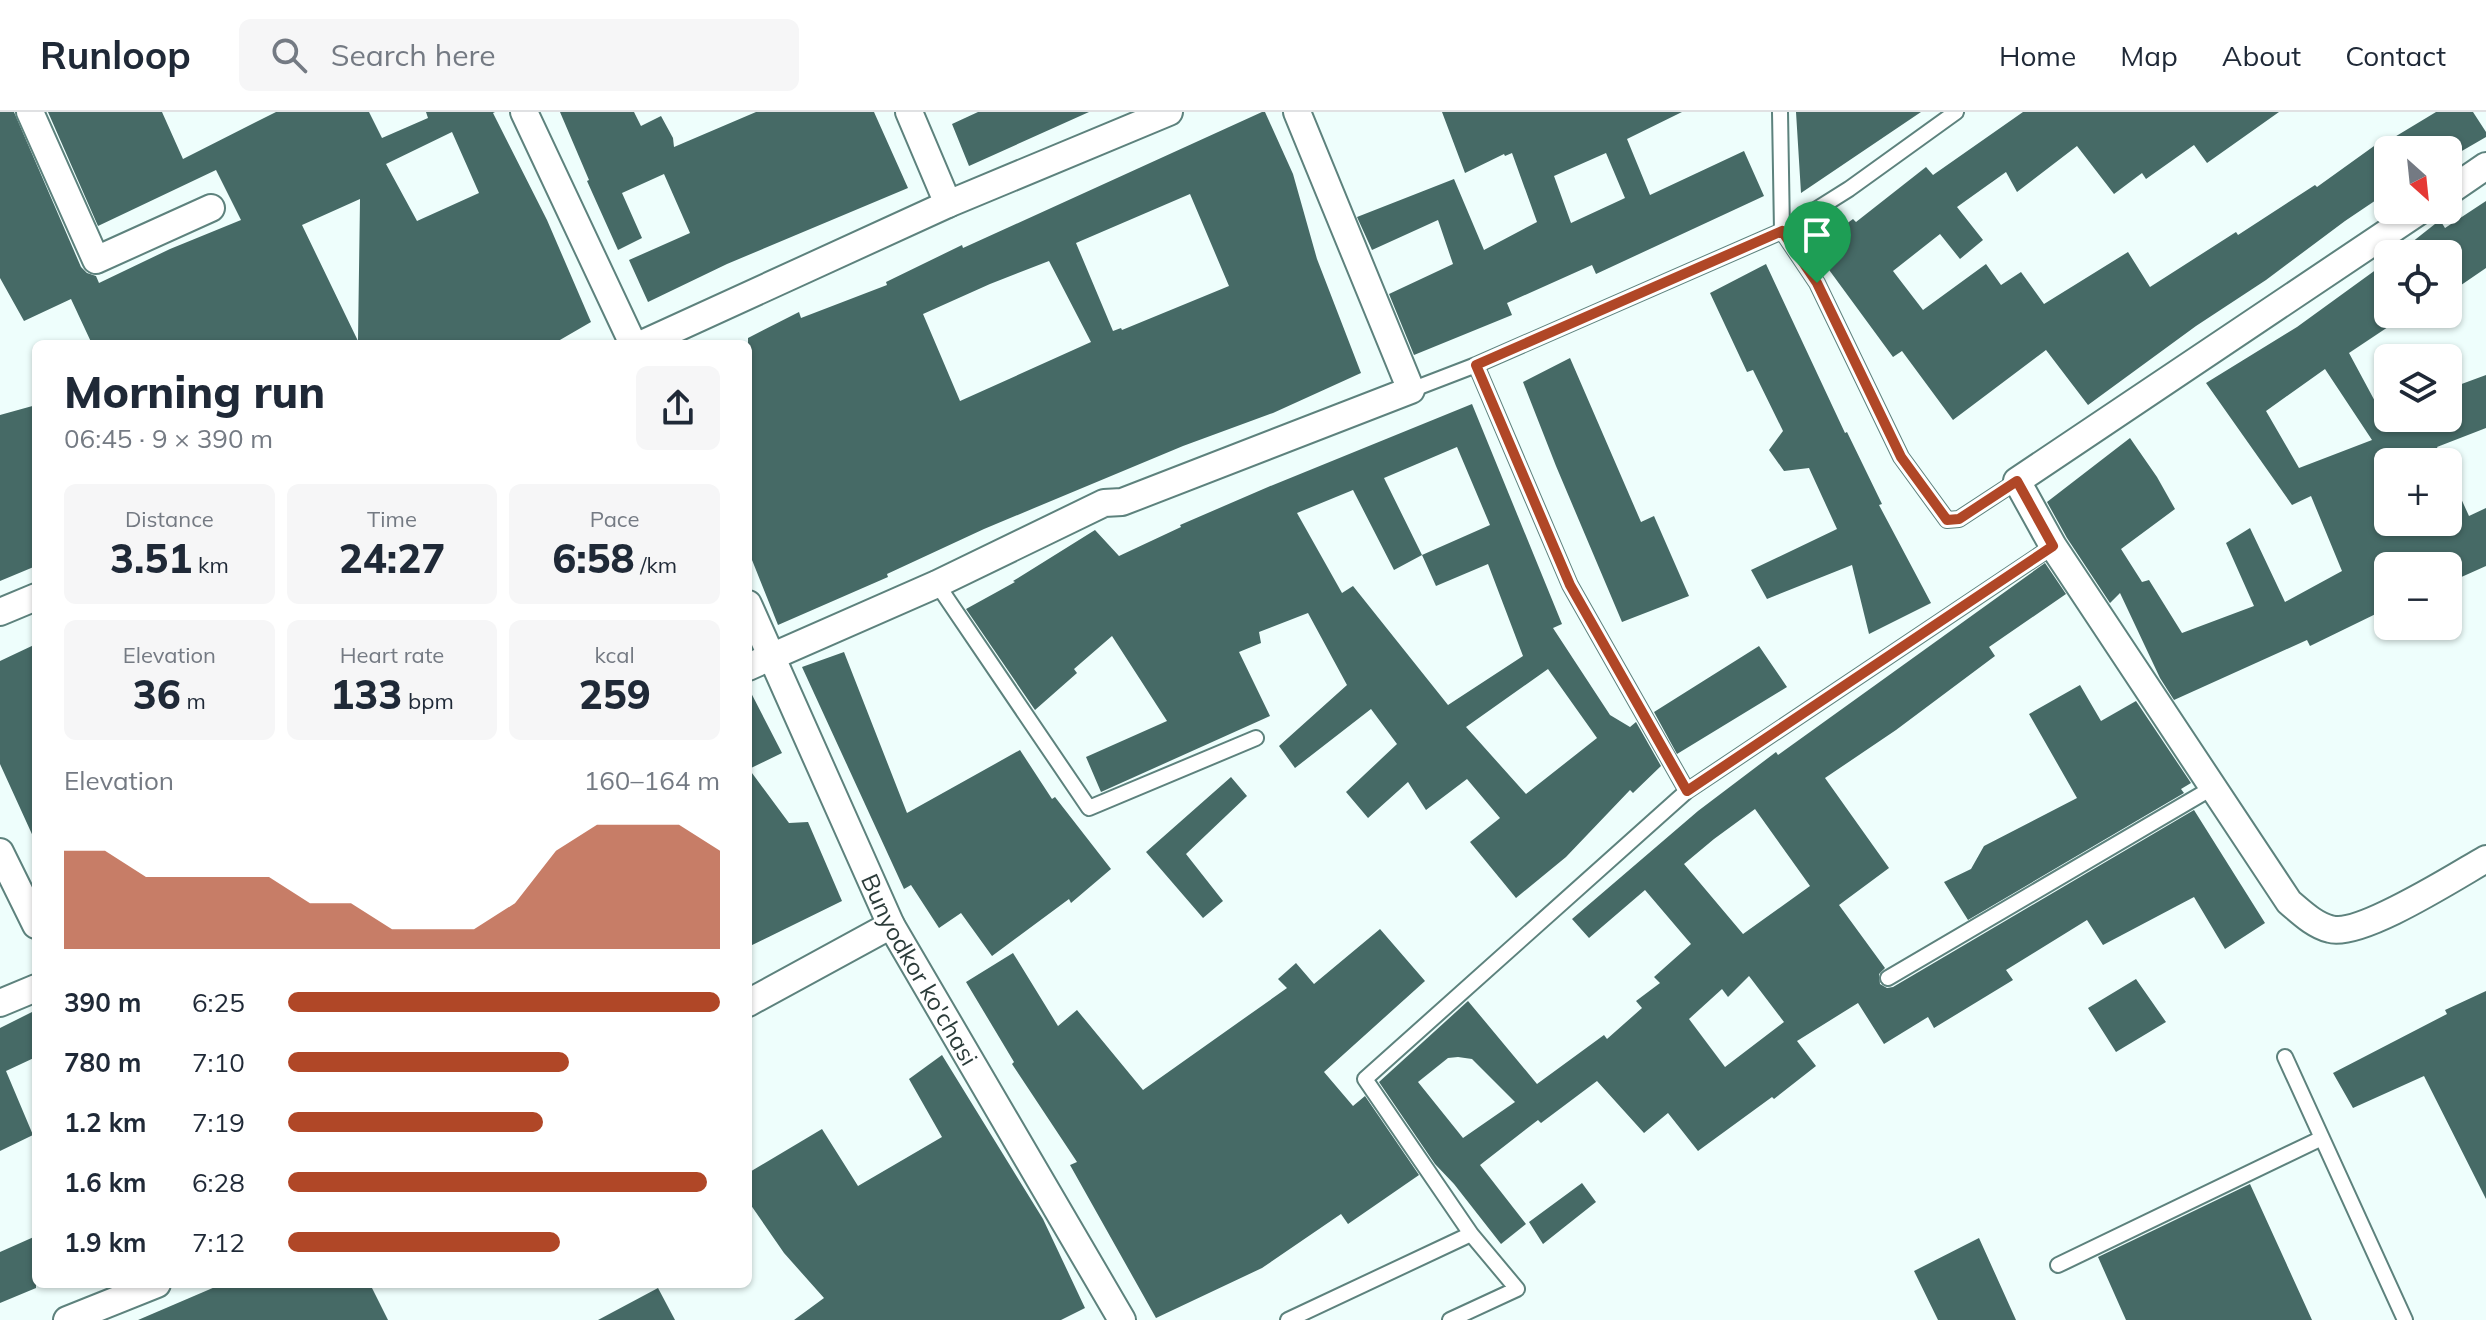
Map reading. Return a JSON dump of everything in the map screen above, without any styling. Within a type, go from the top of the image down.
[{"type":"street","points":[[30,112],[96,260],[211,208]]},
{"type":"street","points":[[524,112],[631,340]]},
{"type":"street","points":[[909,112],[948,204]]},
{"type":"street","points":[[651,340],[948,204],[1169,112]]},
{"type":"street","points":[[760,662],[937,584],[1104,503],[1122,502],[1411,390],[1297,112]]},
{"type":"street","points":[[2462,182],[2486,166]]},
{"type":"street","points":[[2400,224],[2017,481],[2053,546],[2289,902],[2315,922],[2333,930],[2355,926],[2395,910],[2486,859]]},
{"type":"street","points":[[0,612],[32,599]]},
{"type":"street","name":"Bunyodkor ko'chasi","points":[[752,623],[760,662],[891,925],[1122,1320]]},
{"type":"street","points":[[0,852],[32,917]]},
{"type":"street","points":[[752,1001],[891,925]]},
{"type":"street","points":[[0,1003],[32,990]]},
{"type":"street","points":[[67,1320],[147,1288]]},
{"type":"lane","points":[[1780,112],[1782,231],[1817,283],[1901,457],[1947,520],[1959,519],[2017,481]]},
{"type":"lane","points":[[1411,390],[1476,365],[1782,231],[1849,189],[1956,112]]},
{"type":"lane","points":[[1476,365],[1570,585],[1687,791]]},
{"type":"lane","points":[[1450,1320],[1517,1289],[1471,1234],[1365,1079],[1687,791],[2053,546]]},
{"type":"lane","points":[[937,584],[1089,808],[1256,738]]},
{"type":"lane","points":[[1888,978],[2212,788]]},
{"type":"lane","points":[[2285,1057],[2405,1320]]},
{"type":"lane","points":[[2058,1265],[2322,1138]]},
{"type":"lane","points":[[1288,1320],[1471,1234]]},
{"type":"building","points":[[0,112],[14,112],[81,267],[96,276],[99,283],[241,220],[216,170],[98,226],[48,112],[162,112],[183,159],[276,112],[369,112],[382,138],[428,118],[426,112],[495,112],[591,322],[560,340],[358,340],[360,199],[302,225],[358,340],[90,340],[71,299],[24,321],[0,278]],"holes":[[[452,132],[479,193],[417,221],[386,164]]]},
{"type":"building","points":[[560,112],[634,112],[641,126],[661,116],[673,138],[674,147],[756,112],[874,112],[908,188],[727,264],[648,302],[629,260],[690,233],[664,174],[622,193],[642,238],[618,250]]},
{"type":"building","points":[[978,112],[1089,112],[969,166],[952,124]]},
{"type":"building","points":[[1265,112],[1293,174],[1317,259],[1361,373],[1273,413],[1183,446],[984,529],[887,574],[888,577],[778,625],[752,560],[752,340],[748,338],[799,312],[801,318],[887,285],[886,282],[962,245],[963,248]],"holes":[[[1190,194],[1229,286],[1113,331],[1076,243]],[[1049,261],[1091,342],[960,401],[923,314]]]},
{"type":"building","points":[[1442,112],[1682,112],[1627,139],[1650,195],[1744,151],[1764,196],[1596,274],[1592,265],[1507,303],[1512,315],[1414,355],[1389,294],[1453,264],[1438,220],[1372,250],[1357,217],[1454,179],[1484,250],[1537,222],[1512,153],[1465,173]],"holes":[[[1606,153],[1625,198],[1571,223],[1554,176]]]},
{"type":"building","points":[[1796,112],[1921,112],[1801,193]]},
{"type":"building","points":[[2023,112],[2279,112],[2207,163],[2194,145],[2146,179],[2142,173],[2114,194],[2077,146],[2017,192],[2006,172],[1957,207],[1983,240],[1960,259],[1940,234],[1893,271],[1923,310],[1986,264],[2001,285],[2021,272],[2044,304],[2128,252],[2150,287],[2236,232],[2238,235],[2315,185],[2317,187],[2374,146],[2374,201],[2088,405],[2046,350],[1953,420],[1902,351],[1893,357],[1813,248],[1853,219],[1856,222],[1926,167],[1933,175]]},
{"type":"building","points":[[2436,112],[2473,112],[2486,137],[2462,151],[2462,136],[2396,136]]},
{"type":"building","points":[[2486,201],[2486,268],[2462,284],[2462,240],[2415,240],[2435,224],[2442,224],[2445,228],[2451,224],[2462,224],[2462,217]]},
{"type":"building","points":[[1766,264],[1845,433],[1882,504],[1879,505],[1931,603],[1869,634],[1852,565],[1767,599],[1751,570],[1837,529],[1809,468],[1784,471],[1769,450],[1783,431],[1753,370],[1747,372],[1710,293]]},
{"type":"building","points":[[2374,271],[2374,328],[2386,328],[2349,353],[2374,399],[2374,432],[2462,432],[2462,384],[2486,375],[2486,428],[2437,448],[2374,448],[2374,536],[2462,536],[2462,501],[2469,516],[2486,508],[2486,566],[2462,577],[2462,552],[2374,552],[2374,615],[2310,646],[2307,640],[2174,700],[2160,678],[2120,593],[2110,603],[2047,502],[2130,438],[2175,509],[2121,549],[2142,582],[2149,580],[2182,633],[2254,606],[2226,543],[2250,528],[2285,602],[2342,571],[2311,496],[2292,505],[2206,383],[2297,327]],"holes":[[[2325,369],[2372,440],[2299,468],[2266,411]]]},
{"type":"building","points":[[1570,358],[1641,522],[1654,516],[1689,596],[1622,622],[1523,382]]},
{"type":"building","points":[[1472,404],[1562,624],[1553,628],[1610,715],[1630,727],[1636,722],[1661,766],[1633,793],[1630,790],[1566,857],[1516,898],[1470,842],[1500,818],[1467,779],[1426,810],[1408,782],[1368,818],[1346,792],[1397,744],[1371,709],[1295,768],[1279,746],[1347,685],[1308,613],[1259,632],[1261,643],[1239,652],[1270,716],[1101,792],[1086,757],[1167,721],[1112,636],[1074,669],[1077,673],[1035,710],[966,609],[1015,582],[1095,530],[1119,556],[1180,525]],"holes":[[[1457,447],[1490,525],[1422,555],[1384,478]],[[1353,490],[1394,570],[1422,555],[1436,586],[1488,564],[1523,656],[1448,705],[1353,586],[1342,593],[1297,513]],[[1548,669],[1597,738],[1526,794],[1466,727]]]},
{"type":"building","points":[[32,406],[32,568],[0,581],[0,415]]},
{"type":"building","points":[[2045,563],[2066,594],[1989,647],[1995,656],[1825,778],[1889,868],[1839,905],[1885,968],[1879,974],[1880,984],[1893,987],[2194,810],[2265,923],[2225,949],[2194,897],[2103,945],[2087,920],[2006,970],[2013,980],[1934,1028],[1928,1017],[1884,1044],[1858,1003],[1797,1041],[1816,1066],[1698,1151],[1668,1113],[1644,1133],[1597,1081],[1541,1123],[1538,1120],[1480,1165],[1526,1224],[1501,1244],[1435,1164],[1379,1082],[1468,1001],[1537,1084],[1604,1035],[1607,1039],[1642,1008],[1636,1001],[1660,983],[1654,977],[1691,944],[1645,890],[1589,938],[1572,919],[1698,811],[1776,752],[1778,755]],"holes":[[[1755,809],[1810,886],[1743,934],[1684,864]],[[1749,976],[1784,1022],[1725,1067],[1689,1019],[1722,989],[1728,997]],[[1448,1058],[1472,1059],[1515,1102],[1463,1138],[1418,1082]]]},
{"type":"building","points":[[32,646],[32,834],[0,764],[0,661]]},
{"type":"building","points":[[1759,646],[1787,687],[1677,754],[1654,712]]},
{"type":"building","points":[[844,652],[907,813],[1020,750],[1052,799],[1055,797],[1111,869],[1071,903],[1069,899],[992,956],[961,913],[939,928],[911,885],[904,889],[802,667]]},
{"type":"building","points":[[2080,685],[2101,721],[2136,701],[2191,783],[2181,789],[2184,793],[1968,920],[1944,882],[1971,869],[1984,846],[2077,798],[2029,714]]},
{"type":"building","points":[[752,695],[782,753],[752,768]]},
{"type":"building","points":[[752,773],[789,823],[808,822],[842,901],[752,945]]},
{"type":"building","points":[[1231,777],[1247,796],[1186,854],[1223,901],[1203,918],[1146,852]]},
{"type":"building","points":[[1380,929],[1425,981],[1324,1072],[1353,1106],[1365,1096],[1419,1175],[1348,1224],[1341,1214],[1262,1268],[1156,1318],[1070,1165],[1077,1162],[1012,1064],[1014,1062],[966,982],[1013,953],[1058,1026],[1077,1010],[1143,1090],[1287,988],[1278,979],[1296,963],[1314,984]]},
{"type":"building","points":[[2136,979],[2166,1022],[2116,1052],[2088,1008]]},
{"type":"building","points":[[2486,991],[2486,1199],[2424,1076],[2353,1108],[2333,1073],[2447,1014],[2445,1010]]},
{"type":"building","points":[[32,1012],[32,1059],[6,1071],[32,1135],[0,1151],[0,1028]]},
{"type":"building","points":[[942,1055],[1043,1219],[1085,1308],[1061,1320],[794,1320],[824,1298],[784,1253],[752,1207],[752,1171],[822,1129],[858,1186],[942,1137],[909,1079]]},
{"type":"building","points":[[1582,1183],[1596,1202],[1543,1244],[1529,1222]]},
{"type":"building","points":[[2250,1184],[2312,1320],[2126,1320],[2098,1257]]},
{"type":"building","points":[[32,1238],[32,1288],[36,1288],[0,1303],[0,1252]]},
{"type":"building","points":[[1979,1238],[2016,1320],[1938,1320],[1914,1271]]},
{"type":"building","points":[[213,1288],[372,1288],[388,1320],[138,1320]]},
{"type":"building","points":[[658,1288],[675,1320],[598,1320]]},
{"type":"route","points":[[1782,231],[1817,283],[1901,457],[1947,520],[1959,519],[2017,481],[2053,546],[1687,791],[1570,585],[1476,365],[1782,231]]}]
